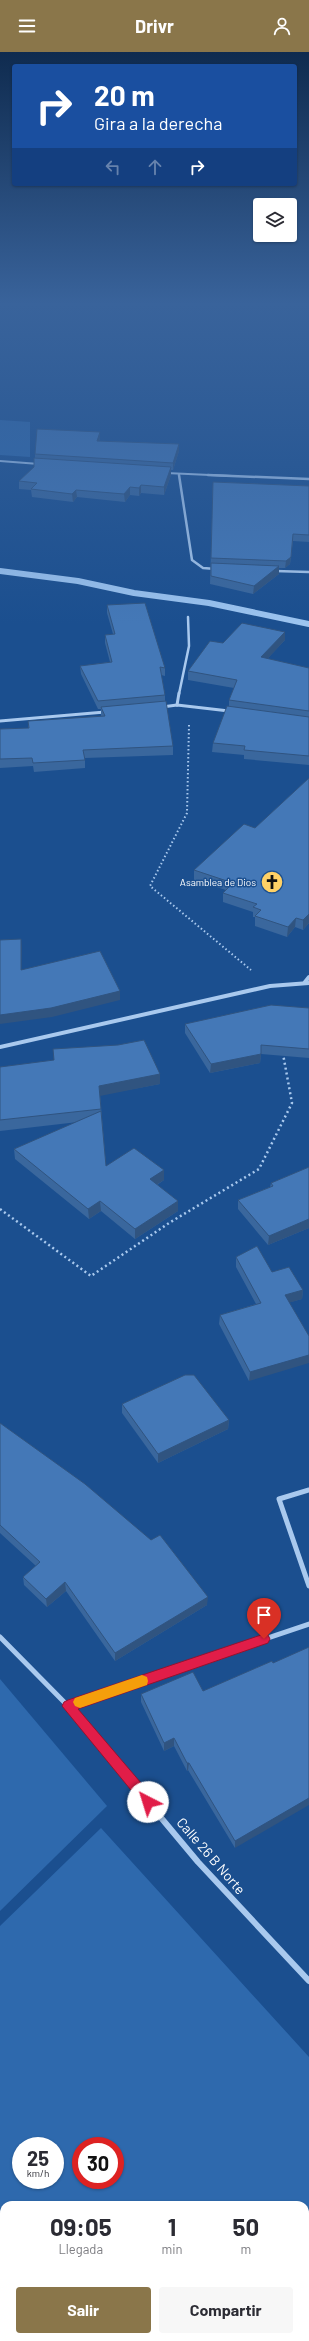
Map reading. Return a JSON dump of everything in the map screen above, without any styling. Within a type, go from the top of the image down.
[{"type":"street","points":[[0,461],[47,464]]},
{"type":"street","points":[[164,473],[309,479]]},
{"type":"street","points":[[179,474],[192,560],[203,568],[223,569]]},
{"type":"street","points":[[270,571],[309,572]]},
{"type":"street","points":[[177,705],[189,646],[188,617]]},
{"type":"street","points":[[160,707],[177,705],[232,711]]},
{"type":"street","points":[[0,721],[107,712]]},
{"type":"street","points":[[0,1047],[270,986],[307,983],[309,977]]},
{"type":"street","points":[[309,1490],[279,1499],[309,1586]]},
{"type":"street","points":[[68,1706],[309,1624]]},
{"type":"street","name":"Calle 26 B Norte","points":[[0,1637],[68,1706],[198,1862],[309,1982]]},
{"type":"path","points":[[189,706],[187,813],[150,886],[270,986]]},
{"type":"path","points":[[0,1209],[90,1276],[169,1223],[259,1169],[292,1103],[282,1048]]},
{"type":"shaded area","points":[[0,420],[30,422],[30,457],[0,455]]},
{"type":"shaded area","points":[[0,1679],[107,1806],[0,1911]]},
{"type":"shaded area","points":[[101,1828],[309,2057],[309,2201],[0,2201],[0,1926]]},
{"type":"building","points":[[37,429],[100,432],[97,441],[179,444],[173,463],[35,454]]},
{"type":"building","points":[[34,458],[171,467],[164,487],[141,485],[139,488],[130,487],[124,494],[76,490],[72,494],[31,489],[37,483],[19,481],[34,467]]},
{"type":"building","points":[[213,482],[309,486],[309,535],[293,534],[291,557],[286,561],[211,558]]},
{"type":"building","points":[[211,563],[279,566],[254,586],[211,576]]},
{"type":"building","points":[[145,603],[165,668],[160,667],[165,695],[98,701],[80,666],[112,662],[105,635],[115,634],[107,605]]},
{"type":"building","points":[[242,623],[285,632],[261,657],[309,668],[309,711],[229,700],[237,680],[188,671],[210,641],[223,643]]},
{"type":"building","points":[[166,701],[173,746],[83,750],[85,760],[33,763],[32,758],[0,759],[0,729],[29,728],[28,721],[105,716],[101,707]]},
{"type":"building","points":[[227,706],[309,717],[309,756],[244,750],[245,746],[213,743]]},
{"type":"building","points":[[309,778],[309,914],[303,920],[296,918],[288,927],[255,916],[261,910],[253,907],[257,904],[223,893],[233,883],[194,870],[244,824],[255,828]]},
{"type":"building","points":[[21,939],[21,970],[100,951],[120,991],[51,1008],[0,1015],[0,940]]},
{"type":"building","points":[[271,1005],[309,1008],[309,1049],[261,1045],[261,1054],[211,1064],[185,1024]]},
{"type":"building","points":[[144,1040],[160,1074],[99,1086],[101,1109],[0,1120],[0,1067],[54,1060],[53,1049],[118,1045]]},
{"type":"building","points":[[101,1111],[106,1166],[134,1148],[164,1170],[150,1179],[178,1201],[135,1229],[100,1201],[88,1209],[14,1149]]},
{"type":"building","points":[[309,1167],[309,1219],[269,1236],[238,1200],[273,1186],[271,1183]]},
{"type":"building","points":[[257,1246],[272,1272],[289,1267],[303,1290],[285,1295],[309,1336],[309,1355],[250,1372],[220,1315],[261,1303],[236,1257]]},
{"type":"building","points":[[185,1375],[194,1375],[229,1420],[158,1454],[122,1404]]},
{"type":"building","points":[[0,1423],[85,1484],[151,1540],[160,1535],[208,1597],[115,1653],[65,1582],[46,1599],[23,1577],[40,1562],[0,1525]]},
{"type":"building","points":[[309,1647],[309,1798],[235,1841],[189,1763],[187,1763],[174,1738],[164,1743],[141,1694],[193,1672],[203,1691],[272,1661],[273,1663]]},
{"type":"waterway","points":[[0,571],[78,581],[134,593],[209,603],[309,624]]},
{"type":"slow traffic","points":[[80,1702],[142,1681]]},
{"type":"place","name":"Asamblea de Dios","points":[[272,882]]},
{"type":"route","points":[[148,1802],[68,1706],[264,1639]]}]
